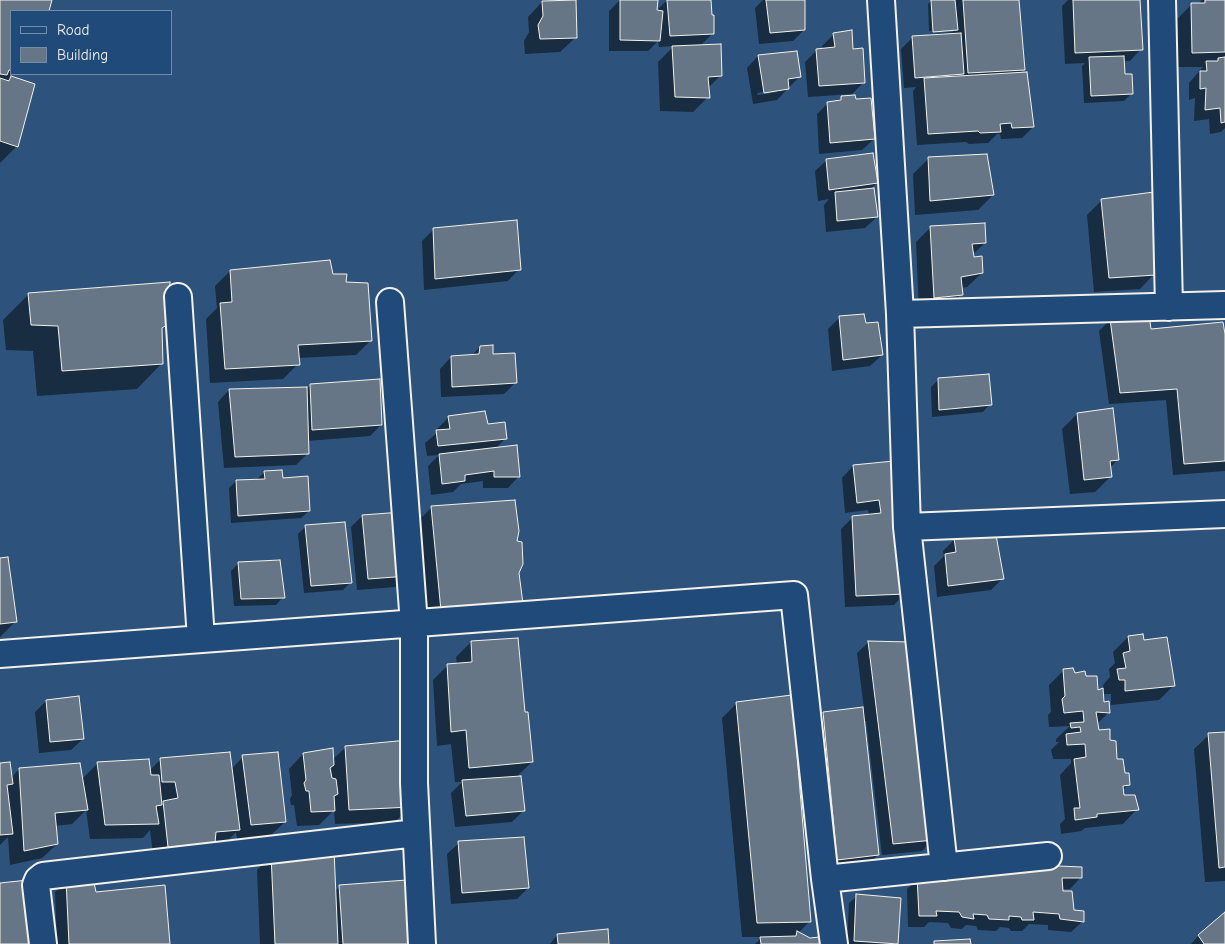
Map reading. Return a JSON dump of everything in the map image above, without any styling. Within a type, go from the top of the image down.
[{"type":"street","points":[[881,0],[900,314],[907,527],[944,867]]},
{"type":"street","points":[[1162,0],[1169,307]]},
{"type":"street","points":[[178,297],[202,638]]},
{"type":"street","points":[[390,302],[414,624],[414,783],[422,944]]},
{"type":"street","points":[[900,314],[1225,305]]},
{"type":"street","points":[[907,527],[1225,514]]},
{"type":"street","points":[[0,654],[794,595],[825,879],[834,944]]},
{"type":"street","points":[[43,944],[36,885],[43,876],[416,833]]},
{"type":"street","points":[[825,879],[1048,856]]},
{"type":"building","points":[[0,0],[52,0],[49,10],[10,10],[10,70],[7,75],[0,74]]},
{"type":"building","points":[[576,0],[577,38],[540,39],[538,25],[543,16],[542,1]]},
{"type":"building","points":[[620,0],[658,0],[657,10],[663,11],[660,41],[620,40]]},
{"type":"building","points":[[667,0],[711,0],[712,15],[714,15],[714,34],[670,36]]},
{"type":"building","points":[[766,0],[805,0],[805,30],[770,33]]},
{"type":"building","points":[[931,0],[955,0],[958,30],[933,32]]},
{"type":"building","points":[[963,0],[1019,0],[1025,70],[968,73]]},
{"type":"building","points":[[1073,0],[1140,0],[1143,50],[1075,53]]},
{"type":"building","points":[[1205,0],[1225,0],[1225,52],[1192,53],[1191,3],[1205,3]]},
{"type":"building","points":[[852,30],[853,49],[863,48],[865,83],[819,86],[816,49],[835,47],[833,33]]},
{"type":"building","points":[[961,33],[964,74],[915,78],[912,36]]},
{"type":"building","points":[[721,44],[722,76],[708,77],[710,98],[675,97],[672,46]]},
{"type":"building","points":[[797,51],[801,77],[788,79],[789,89],[764,93],[758,55]]},
{"type":"building","points":[[1124,56],[1125,74],[1132,74],[1133,94],[1091,96],[1089,57]]},
{"type":"building","points":[[1225,57],[1225,122],[1221,123],[1220,108],[1205,110],[1206,88],[1200,89],[1200,71],[1207,71],[1206,61],[1218,61],[1218,58]]},
{"type":"building","points":[[1027,72],[1034,127],[1012,128],[1011,123],[1000,124],[1001,132],[980,133],[978,131],[928,134],[924,78]]},
{"type":"building","points":[[11,76],[35,84],[18,147],[0,141],[0,78],[9,81]]},
{"type":"building","points":[[855,95],[856,99],[871,98],[875,139],[830,143],[827,102],[841,100],[841,96]]},
{"type":"building","points":[[873,153],[878,183],[829,190],[826,159]]},
{"type":"building","points":[[987,154],[994,195],[930,201],[928,157]]},
{"type":"building","points":[[874,188],[878,217],[837,221],[835,192]]},
{"type":"building","points":[[1154,192],[1160,258],[1154,260],[1156,275],[1109,278],[1101,199]]},
{"type":"building","points":[[517,220],[521,270],[435,279],[433,228]]},
{"type":"building","points":[[985,223],[986,243],[972,244],[974,257],[982,256],[983,273],[961,277],[963,295],[934,298],[930,226]]},
{"type":"building","points":[[330,260],[333,274],[347,274],[346,282],[368,283],[372,341],[298,345],[300,365],[225,369],[220,303],[232,302],[230,270]]},
{"type":"building","points":[[170,282],[170,323],[162,328],[163,364],[62,371],[58,326],[31,325],[28,293]]},
{"type":"building","points":[[864,314],[866,323],[878,322],[883,355],[843,360],[839,316]]},
{"type":"building","points":[[1149,315],[1151,329],[1223,322],[1225,334],[1225,461],[1184,464],[1177,389],[1120,393],[1110,319]]},
{"type":"building","points":[[493,345],[493,354],[515,353],[517,383],[452,387],[451,356],[479,354],[480,346]]},
{"type":"building","points":[[989,374],[992,405],[939,410],[938,378]]},
{"type":"building","points":[[380,379],[382,425],[312,430],[310,384]]},
{"type":"building","points":[[307,387],[309,454],[235,457],[229,389]]},
{"type":"building","points":[[1113,408],[1119,460],[1110,461],[1112,477],[1084,480],[1077,413]]},
{"type":"building","points":[[485,411],[488,424],[505,422],[507,439],[438,446],[436,430],[450,429],[448,416]]},
{"type":"building","points":[[517,445],[520,477],[494,477],[494,471],[465,475],[465,481],[442,484],[439,454]]},
{"type":"building","points":[[894,461],[906,594],[856,596],[852,516],[881,513],[879,500],[857,503],[853,465]]},
{"type":"building","points":[[282,470],[283,478],[308,476],[310,511],[238,516],[236,480],[265,479],[264,471]]},
{"type":"building","points":[[515,500],[519,531],[517,541],[522,542],[523,564],[519,573],[523,604],[441,611],[431,506]]},
{"type":"building","points":[[402,512],[408,576],[368,579],[362,515]]},
{"type":"building","points":[[345,522],[352,583],[311,586],[305,525]]},
{"type":"building","points":[[996,535],[1004,579],[948,586],[945,554],[956,552],[954,538]]},
{"type":"building","points":[[8,557],[17,622],[0,624],[0,558]]},
{"type":"building","points":[[280,560],[285,598],[241,599],[238,562]]},
{"type":"building","points":[[1143,634],[1144,640],[1167,637],[1175,686],[1125,691],[1125,680],[1119,680],[1117,669],[1126,668],[1123,653],[1130,651],[1128,636]]},
{"type":"building","points":[[518,638],[525,712],[528,712],[533,762],[469,768],[466,730],[451,732],[447,664],[472,662],[471,641]]},
{"type":"building","points":[[868,641],[909,642],[934,840],[893,844]]},
{"type":"building","points":[[1073,668],[1075,673],[1085,671],[1086,676],[1097,676],[1098,690],[1103,688],[1104,702],[1109,701],[1110,713],[1096,712],[1099,730],[1110,729],[1110,740],[1116,741],[1117,759],[1123,759],[1125,773],[1129,773],[1130,785],[1123,786],[1124,795],[1135,795],[1139,810],[1097,814],[1097,817],[1075,820],[1074,808],[1080,808],[1074,759],[1086,757],[1085,744],[1067,745],[1066,734],[1081,732],[1080,727],[1071,728],[1070,723],[1084,722],[1083,711],[1064,713],[1062,699],[1065,696],[1063,669]]},
{"type":"building","points":[[792,695],[811,922],[757,923],[736,702]]},
{"type":"building","points":[[79,696],[84,739],[50,742],[46,700]]},
{"type":"building","points":[[863,707],[879,855],[837,860],[823,712]]},
{"type":"building","points":[[1225,732],[1225,867],[1219,868],[1208,733]]},
{"type":"building","points":[[408,740],[411,807],[349,810],[345,746]]},
{"type":"building","points":[[333,748],[334,765],[330,768],[332,778],[336,779],[338,794],[334,796],[335,811],[311,812],[309,791],[306,791],[304,783],[306,780],[303,753]]},
{"type":"building","points":[[230,752],[240,830],[216,832],[215,843],[168,847],[163,801],[178,798],[175,782],[162,782],[160,758]]},
{"type":"building","points":[[278,752],[286,822],[251,825],[242,755]]},
{"type":"building","points":[[149,759],[151,775],[159,775],[162,805],[156,806],[159,824],[105,825],[97,762]]},
{"type":"building","points":[[10,762],[13,784],[7,785],[13,834],[0,835],[0,763]]},
{"type":"building","points":[[80,763],[88,810],[55,813],[58,844],[24,851],[19,768]]},
{"type":"building","points":[[521,776],[525,811],[466,816],[462,780]]},
{"type":"building","points":[[524,837],[529,888],[462,893],[458,841]]},
{"type":"building","points":[[334,849],[338,944],[275,944],[271,854]]},
{"type":"building","points":[[1010,864],[1082,867],[1082,878],[1062,878],[1063,891],[1072,891],[1074,910],[1084,911],[1084,922],[1060,919],[1059,914],[1033,912],[1034,920],[1022,920],[1021,917],[1009,916],[1009,920],[989,919],[987,915],[973,914],[974,919],[962,917],[959,912],[936,911],[937,916],[919,916],[917,876]]},
{"type":"building","points":[[93,878],[96,892],[165,885],[170,944],[69,944],[66,879]]},
{"type":"building","points":[[28,880],[34,944],[0,944],[0,883]]},
{"type":"building","points":[[407,880],[412,944],[343,944],[339,885]]},
{"type":"building","points":[[856,894],[901,898],[898,944],[854,941]]},
{"type":"building","points":[[1225,912],[1225,944],[1204,944],[1198,935]]},
{"type":"building","points":[[608,929],[609,944],[558,944],[557,934]]},
{"type":"building","points":[[797,931],[810,938],[829,936],[830,944],[761,944],[760,937],[796,936]]},
{"type":"building","points":[[970,939],[971,944],[934,944],[934,941]]}]
